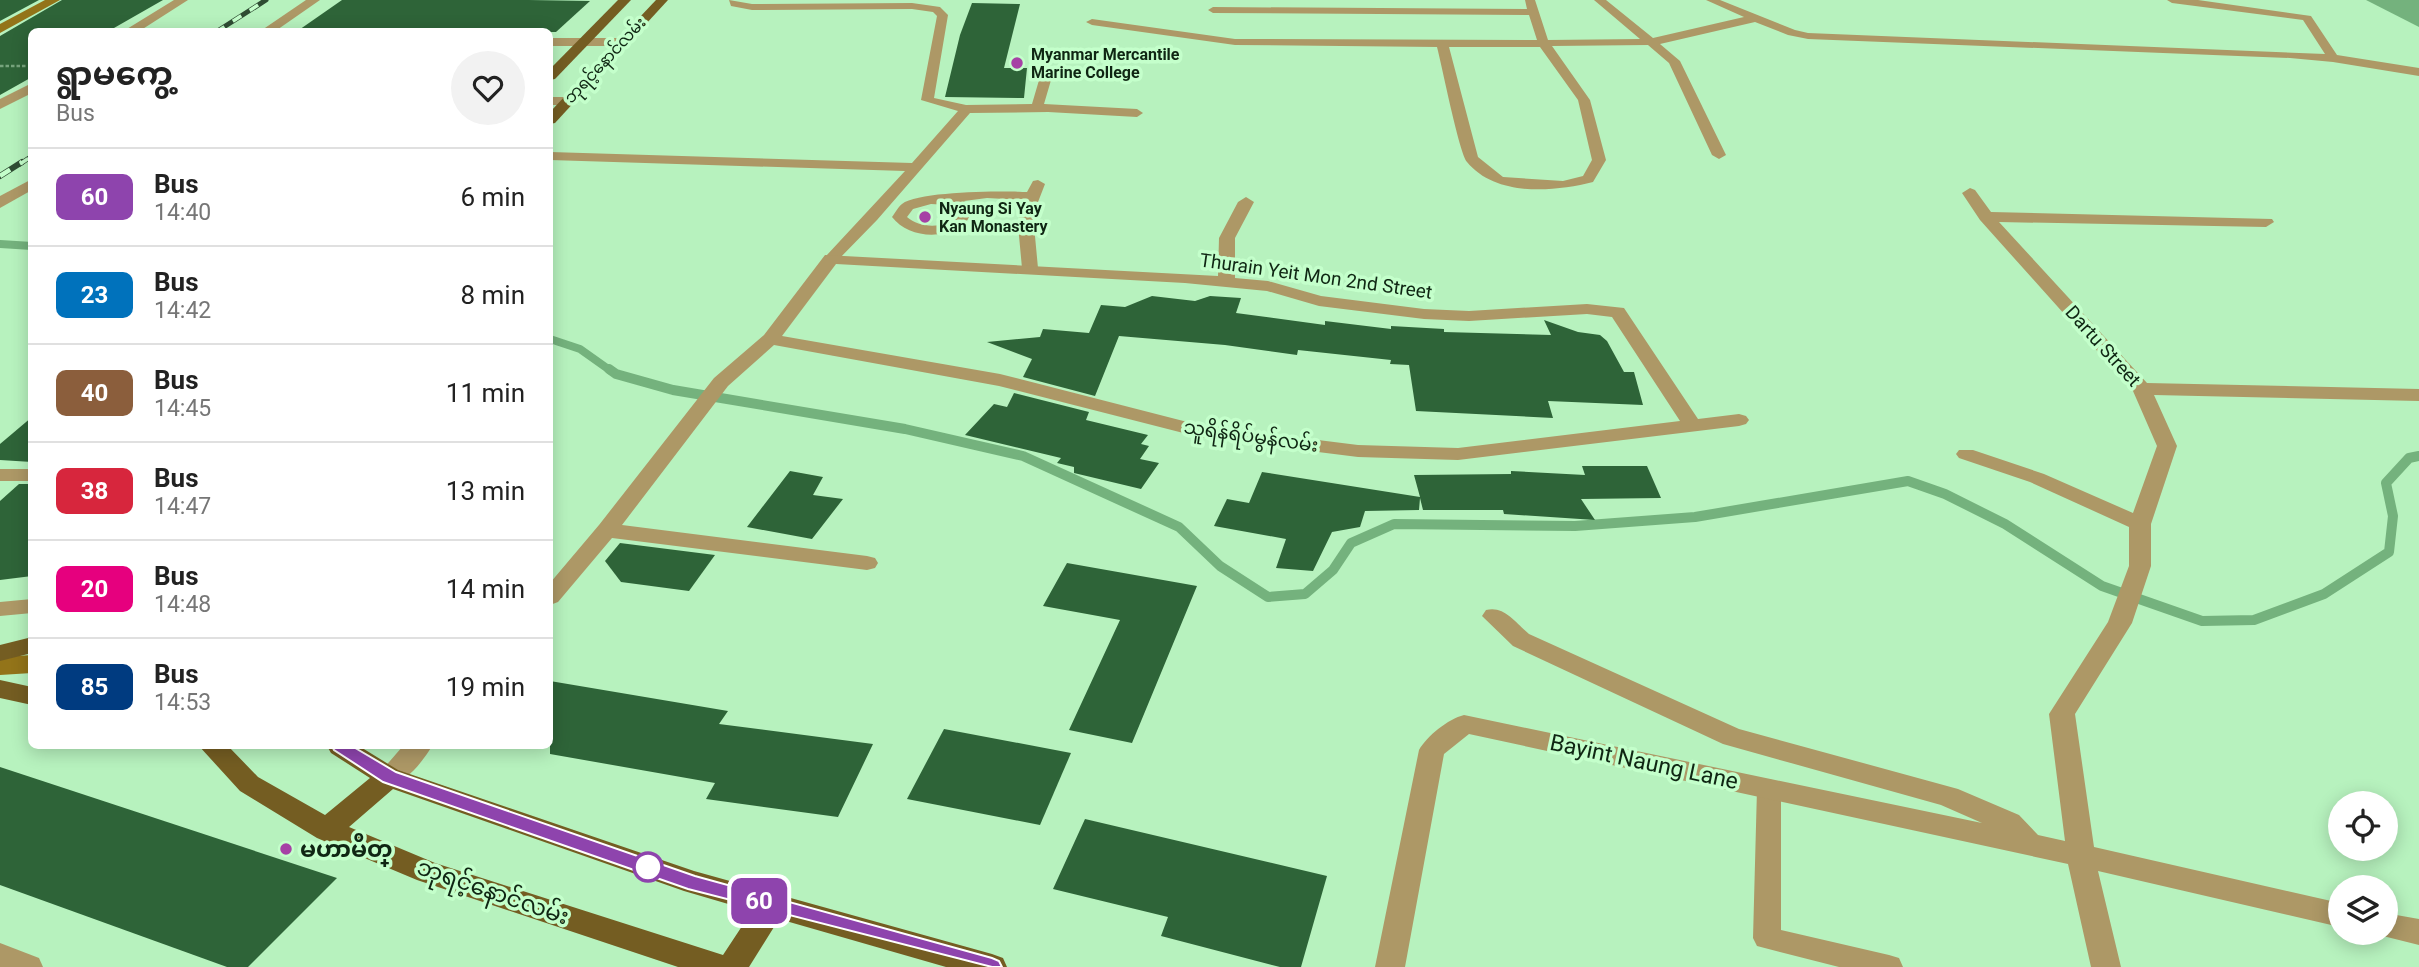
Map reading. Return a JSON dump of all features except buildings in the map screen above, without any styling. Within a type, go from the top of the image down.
[{"type":"main road","points":[[0,29],[54,0]]},
{"type":"main road","name":"ဘုရင့်နောင်လမ်း","points":[[553,73],[625,0]]},
{"type":"main road","name":"ဘုရင့်နောင်လမ်း","points":[[553,117],[662,0]]},
{"type":"main road","points":[[0,653],[28,646]]},
{"type":"main road","points":[[0,666],[28,664]]},
{"type":"main road","points":[[0,689],[28,695]]},
{"type":"main road","name":"ဘုရင့်နောင်လမ်း","points":[[215,749],[249,784],[327,830],[427,872],[716,967]]},
{"type":"main road","points":[[346,749],[389,777],[695,883],[972,964]]},
{"type":"main road","points":[[327,830],[389,777]]},
{"type":"main road","points":[[732,967],[772,905]]},
{"type":"street","points":[[135,28],[182,0]]},
{"type":"street","points":[[271,28],[314,0]]},
{"type":"street","points":[[553,42],[621,42]]},
{"type":"street","points":[[0,105],[28,89]]},
{"type":"street","points":[[553,101],[567,101]]},
{"type":"street","points":[[0,204],[28,186]]},
{"type":"street","name":"Dartu Street","points":[[1970,193],[1986,217],[2141,389],[2167,446],[2140,524],[2140,566],[2120,623],[2062,714],[2081,857]]},
{"type":"street","points":[[1226,282],[1227,238],[1246,202]]},
{"type":"street","points":[[1986,217],[2266,222]]},
{"type":"street","points":[[553,593],[607,530],[721,382],[770,339],[831,259]]},
{"type":"street","name":"Thurain Yeit Mon 2nd Street","points":[[831,259],[1030,268],[1226,282],[1268,286],[1319,300],[1424,314],[1469,316],[1587,309],[1618,312],[1692,425]]},
{"type":"street","name":"သူရိန်ရိပ်မွန်လမ်း","points":[[770,339],[1000,380],[1199,431],[1358,451],[1458,454],[1739,420]]},
{"type":"street","points":[[2141,389],[2419,395]]},
{"type":"street","points":[[1966,454],[2037,478],[2140,524]]},
{"type":"street","points":[[607,530],[867,563]]},
{"type":"street","points":[[1494,616],[1521,640],[1732,737],[1948,796],[2009,823],[2029,844]]},
{"type":"street","name":"Bayint Naung Lane","points":[[1390,967],[1432,750],[1464,723],[2029,844],[2328,912]]},
{"type":"street","points":[[389,777],[416,749]]},
{"type":"street","points":[[2081,857],[2106,967]]},
{"type":"street","points":[[2398,928],[2419,932]]},
{"type":"street","points":[[0,956],[29,967]]},
{"type":"lane","points":[[734,0],[734,4],[751,7],[808,3],[914,3],[936,9],[943,15],[927,100],[966,109],[1037,108],[1137,113]]},
{"type":"lane","points":[[1598,0],[1674,61],[1719,155]]},
{"type":"lane","points":[[1711,0],[1792,33],[1824,37],[2333,58],[2419,72]]},
{"type":"lane","points":[[2172,0],[2301,16],[2307,19],[2333,58]]},
{"type":"lane","points":[[1235,42],[1218,33],[1215,5],[1532,6],[1544,44],[1584,100],[1599,160],[1588,179],[1563,185],[1499,181],[1472,159],[1442,44]]},
{"type":"lane","points":[[1092,22],[1235,42],[1544,44],[1653,42],[1756,18]]},
{"type":"lane","points":[[1037,108],[1048,70]]},
{"type":"lane","points":[[831,259],[872,218],[966,109]]},
{"type":"lane","points":[[553,156],[914,167]]},
{"type":"lane","points":[[944,200],[1035,190],[1023,219],[1030,268]]},
{"type":"lane","points":[[0,475],[28,475]]},
{"type":"lane","points":[[0,609],[28,606]]},
{"type":"lane","points":[[1769,789],[1767,938],[1889,967]]},
{"type":"path","points":[[0,66],[28,66]]},
{"type":"shaded area","points":[[2366,0],[2419,0],[2419,27]]},
{"type":"waterway","points":[[0,244],[28,246]]},
{"type":"waterway","points":[[553,340],[580,349],[611,371]]},
{"type":"waterway","points":[[609,369],[616,374],[673,390],[905,429],[1023,456],[1179,527],[1220,566],[1268,597],[1305,594],[1333,570],[1351,543],[1394,524],[1575,526],[1695,517],[1908,481],[1945,494],[2005,524],[2102,586],[2202,621],[2254,620],[2324,594],[2389,552],[2393,516],[2386,483],[2409,458],[2419,456]]},
{"type":"railway","points":[[222,28],[266,0]]},
{"type":"railway","points":[[20,164],[28,159]]},
{"type":"railway","points":[[0,176],[22,162]]},
{"type":"bus line","name":"60","points":[[345,749],[389,777],[695,883],[992,967]]},
{"type":"place","name":"Myanmar Mercantile Marine College","points":[[1017,63]]},
{"type":"place","name":"Nyaung Si Yay Kan Monastery","points":[[925,217]]},
{"type":"place","name":"မဟာမိတ္","points":[[286,849]]}]
